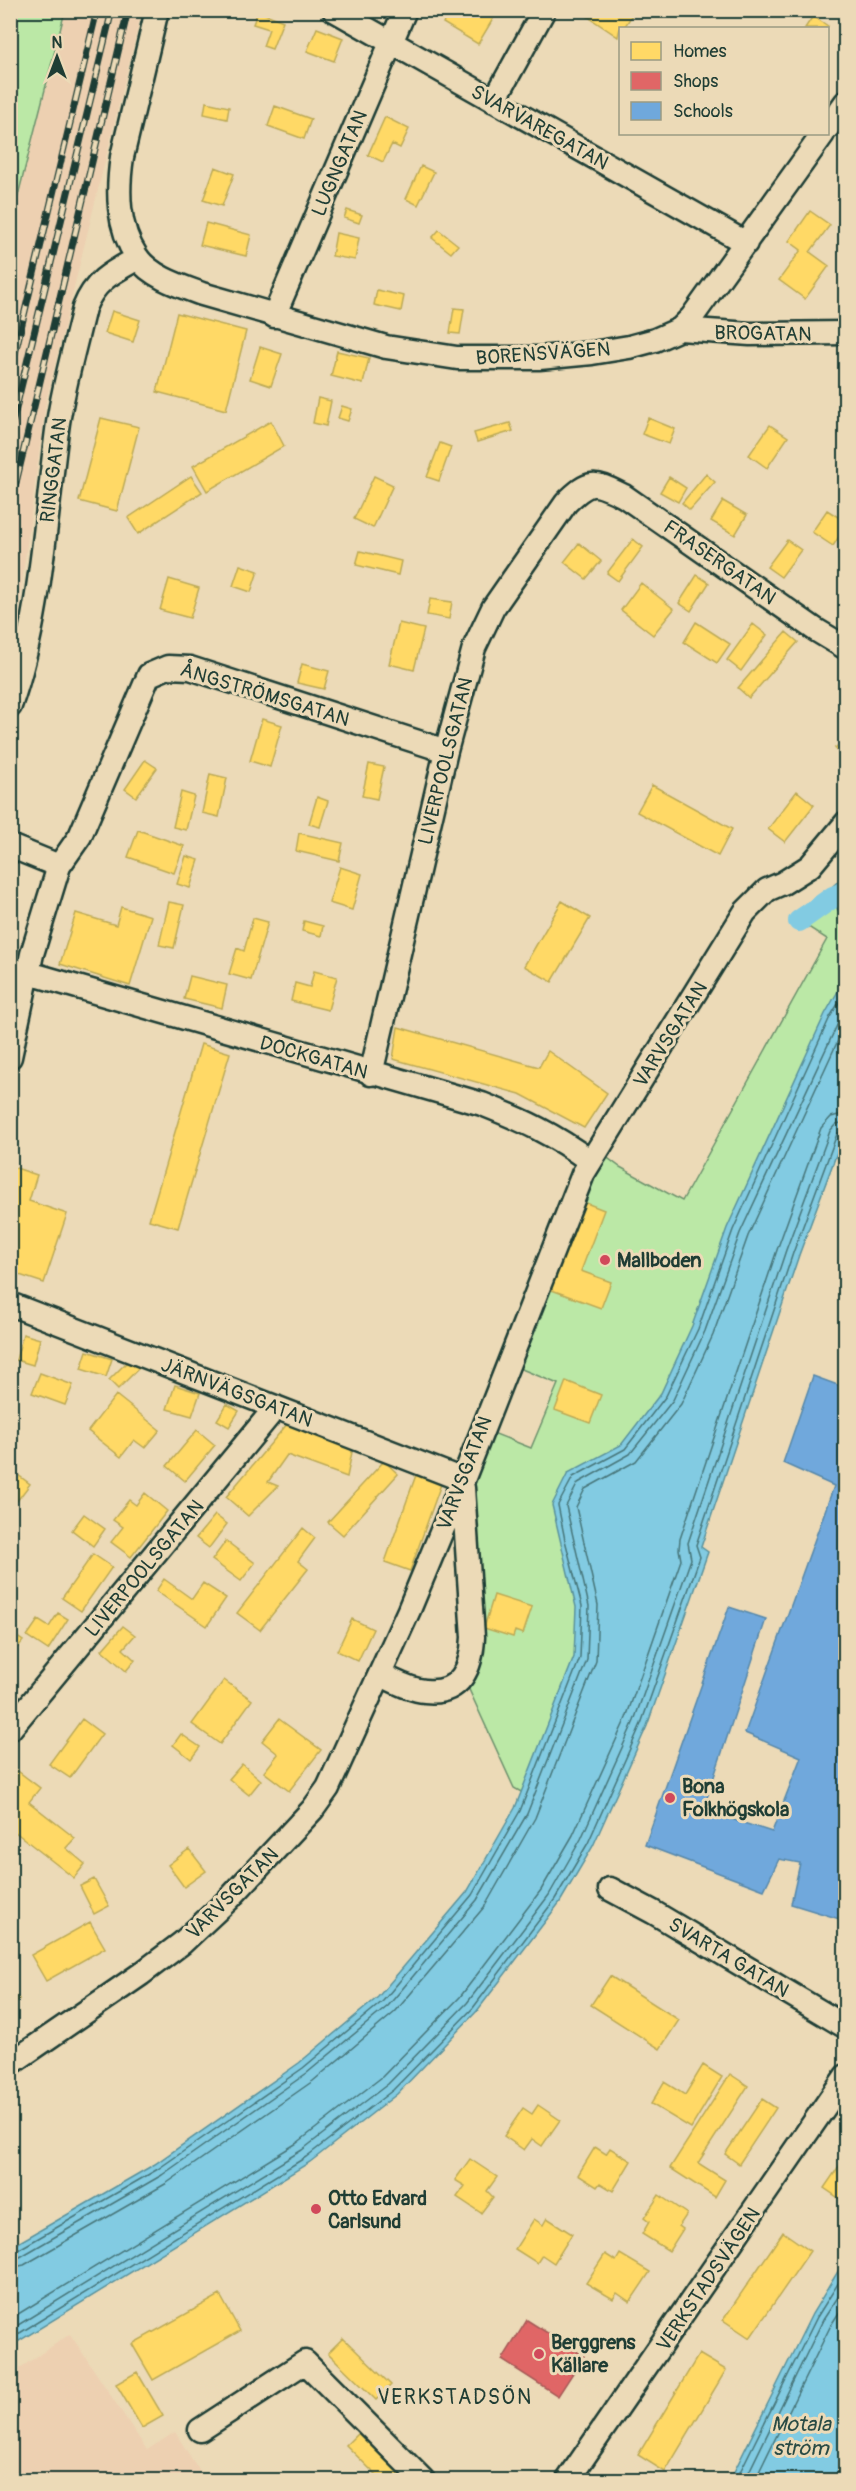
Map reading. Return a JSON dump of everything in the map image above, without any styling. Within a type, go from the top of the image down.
[{"type":"street","points":[[138,258],[121,217],[118,182],[157,10]]},
{"type":"street","name":"SVARVAREGATAN","points":[[334,10],[746,243]]},
{"type":"street","name":"LUGNGATAN","points":[[274,316],[405,10]]},
{"type":"street","points":[[494,101],[544,10]]},
{"type":"street","points":[[829,126],[846,102]]},
{"type":"street","name":"BORENSVÄGEN","points":[[138,258],[173,283],[274,316],[386,347],[457,358],[539,358],[592,353],[646,342],[680,329],[708,298],[822,135]]},
{"type":"street","name":"RINGGATAN","points":[[10,706],[27,647],[36,602],[59,421],[84,308],[91,291],[100,282],[138,258]]},
{"type":"street","name":"BROGATAN","points":[[680,329],[750,334],[846,333]]},
{"type":"street","name":"FRASERGATAN","points":[[591,484],[603,486],[624,496],[816,630],[846,648]]},
{"type":"street","name":"LIVERPOOLSGATAN","points":[[371,1074],[446,751],[474,648],[493,608],[566,503],[579,490],[591,484]]},
{"type":"street","name":"ÅNGSTRÖMSGATAN","points":[[59,866],[80,836],[144,682],[149,675],[168,667],[190,668],[446,751]]},
{"type":"street","name":"VARVSGATAN","points":[[10,2064],[182,1943],[228,1900],[313,1809],[328,1788],[381,1675],[463,1480],[493,1398],[583,1174],[745,912],[767,890],[783,884],[810,866],[846,823]]},
{"type":"street","points":[[10,846],[59,866],[29,973],[10,1057]]},
{"type":"street","name":"DOCKGATAN","points":[[29,973],[371,1074],[482,1104],[532,1123],[590,1161]]},
{"type":"street","name":"JÄRNVÄGSGATAN","points":[[10,1304],[463,1480]]},
{"type":"street","name":"LIVERPOOLSGATAN","points":[[10,1729],[276,1407]]},
{"type":"street","points":[[381,1675],[425,1691],[441,1690],[456,1683],[467,1672],[472,1658],[463,1480]]},
{"type":"street","name":"SVARTA GATAN","points":[[610,1889],[653,1911],[846,2027]]},
{"type":"street","name":"VERKSTADSVÄGEN","points":[[568,2481],[846,2076]]},
{"type":"street","points":[[200,2430],[305,2362],[423,2481]]},
{"type":"shaded area","points":[[65,11],[142,11],[46,401],[18,612],[11,638],[11,223]]},
{"type":"shaded area","points":[[70,2334],[147,2450],[175,2432],[205,2480],[11,2480],[11,2374]]},
{"type":"green space","points":[[10,11],[65,11],[11,223]]},
{"type":"green space","points":[[845,892],[845,1068],[568,1818],[514,1788],[467,1685],[469,1468],[483,1429],[531,1448],[558,1384],[507,1363],[594,1148],[620,1167],[682,1201],[827,939],[799,921],[833,897]]},
{"type":"water","points":[[845,875],[845,904],[838,910],[833,897],[823,895]]},
{"type":"water","points":[[845,979],[845,1131],[799,1255],[701,1547],[708,1552],[647,1726],[593,1846],[560,1902],[477,2011],[397,2094],[310,2162],[11,2346],[11,2247],[155,2164],[299,2063],[378,1997],[467,1892],[515,1808],[574,1657],[576,1607],[552,1505],[568,1473],[621,1445],[661,1393],[692,1326],[727,1228],[825,1014]]},
{"type":"water","name":"Motala ström","points":[[845,2260],[845,2480],[730,2480],[812,2314]]},
{"type":"building: Homes","points":[[451,10],[479,10],[493,19],[478,44],[443,23]]},
{"type":"building: Homes","points":[[578,10],[635,10],[625,27],[619,27],[618,37]]},
{"type":"building: Homes","points":[[258,11],[283,21],[272,49],[263,46],[269,29],[253,24]]},
{"type":"building: Homes","points":[[813,16],[828,26],[827,27],[806,27]]},
{"type":"building: Homes","points":[[317,28],[343,38],[334,61],[307,51]]},
{"type":"building: Homes","points":[[206,102],[229,107],[227,119],[204,114]]},
{"type":"building: Homes","points":[[275,106],[311,119],[304,139],[268,126]]},
{"type":"building: Homes","points":[[385,117],[409,129],[400,148],[392,144],[383,162],[368,155]]},
{"type":"building: Homes","points":[[421,166],[434,172],[418,205],[406,199]]},
{"type":"building: Homes","points":[[215,167],[234,174],[222,206],[203,200]]},
{"type":"building: Homes","points":[[347,210],[362,215],[359,223],[344,218]]},
{"type":"building: Homes","points":[[810,211],[830,225],[810,252],[829,266],[805,299],[779,280],[801,250],[789,241]]},
{"type":"building: Homes","points":[[206,223],[251,235],[246,256],[200,245]]},
{"type":"building: Homes","points":[[439,230],[458,245],[451,253],[432,238]]},
{"type":"building: Homes","points":[[336,233],[359,238],[355,260],[332,256]]},
{"type":"building: Homes","points":[[377,290],[404,296],[401,311],[374,305]]},
{"type":"building: Homes","points":[[454,308],[464,309],[460,334],[450,333]]},
{"type":"building: Homes","points":[[112,311],[140,320],[133,342],[105,333]]},
{"type":"building: Homes","points":[[177,313],[246,331],[226,410],[157,392]]},
{"type":"building: Homes","points":[[260,347],[282,354],[271,386],[250,379]]},
{"type":"building: Homes","points":[[337,351],[369,358],[363,384],[331,376]]},
{"type":"building: Homes","points":[[318,398],[331,401],[326,426],[313,423]]},
{"type":"building: Homes","points":[[342,406],[352,409],[348,421],[338,418]]},
{"type":"building: Homes","points":[[101,418],[139,427],[117,511],[79,501]]},
{"type":"building: Homes","points":[[648,418],[675,429],[669,444],[642,434]]},
{"type":"building: Homes","points":[[271,421],[284,446],[207,491],[193,466]]},
{"type":"building: Homes","points":[[510,423],[513,431],[477,442],[474,433]]},
{"type":"building: Homes","points":[[770,425],[788,437],[767,468],[749,455]]},
{"type":"building: Homes","points":[[440,443],[451,447],[439,481],[427,477]]},
{"type":"building: Homes","points":[[706,474],[715,482],[690,510],[682,503]]},
{"type":"building: Homes","points":[[191,476],[202,492],[138,534],[128,518]]},
{"type":"building: Homes","points":[[374,476],[393,485],[373,528],[354,519]]},
{"type":"building: Homes","points":[[669,477],[686,488],[678,502],[660,492]]},
{"type":"building: Homes","points":[[723,501],[747,515],[735,535],[711,521]]},
{"type":"building: Homes","points":[[827,510],[846,522],[846,526],[833,546],[812,532]]},
{"type":"building: Homes","points":[[633,539],[643,547],[618,581],[607,573]]},
{"type":"building: Homes","points":[[787,540],[801,550],[781,577],[767,567]]},
{"type":"building: Homes","points":[[579,543],[601,561],[586,579],[564,562]]},
{"type":"building: Homes","points":[[360,551],[401,561],[398,575],[356,565]]},
{"type":"building: Homes","points":[[240,565],[258,571],[251,592],[233,586]]},
{"type":"building: Homes","points":[[697,575],[709,583],[691,611],[679,603]]},
{"type":"building: Homes","points":[[169,579],[199,588],[190,618],[160,610]]},
{"type":"building: Homes","points":[[641,583],[674,609],[653,635],[621,610]]},
{"type":"building: Homes","points":[[430,599],[452,602],[449,619],[427,615]]},
{"type":"building: Homes","points":[[696,622],[730,644],[717,663],[684,642]]},
{"type":"building: Homes","points":[[399,623],[424,629],[414,670],[389,664]]},
{"type":"building: Homes","points":[[753,624],[767,635],[741,671],[727,660]]},
{"type":"building: Homes","points":[[786,632],[798,642],[749,698],[738,688]]},
{"type":"building: Homes","points":[[302,664],[329,671],[324,689],[297,683]]},
{"type":"building: Homes","points":[[262,719],[282,725],[270,767],[250,761]]},
{"type":"building: Homes","points":[[846,740],[846,763],[835,748]]},
{"type":"building: Homes","points":[[145,760],[157,768],[136,797],[125,789]]},
{"type":"building: Homes","points":[[369,764],[384,767],[377,799],[362,796]]},
{"type":"building: Homes","points":[[210,774],[227,778],[219,817],[202,813]]},
{"type":"building: Homes","points":[[652,785],[732,829],[718,856],[637,812]]},
{"type":"building: Homes","points":[[797,791],[814,805],[785,842],[768,829]]},
{"type":"building: Homes","points":[[181,792],[194,796],[186,830],[173,827]]},
{"type":"building: Homes","points":[[317,797],[328,801],[320,827],[309,824]]},
{"type":"building: Homes","points":[[138,830],[184,846],[174,873],[128,857]]},
{"type":"building: Homes","points":[[299,833],[343,843],[339,861],[296,851]]},
{"type":"building: Homes","points":[[186,856],[199,860],[190,888],[177,884]]},
{"type":"building: Homes","points":[[340,867],[362,874],[352,910],[329,903]]},
{"type":"building: Homes","points":[[562,901],[590,918],[552,982],[524,966]]},
{"type":"building: Homes","points":[[169,902],[184,905],[174,948],[159,945]]},
{"type":"building: Homes","points":[[121,907],[151,916],[130,986],[60,964],[76,913],[116,925]]},
{"type":"building: Homes","points":[[253,918],[268,922],[251,980],[229,974],[237,948],[244,951]]},
{"type":"building: Homes","points":[[304,921],[323,926],[321,936],[302,931]]},
{"type":"building: Homes","points":[[314,971],[337,977],[328,1010],[291,1001],[295,983],[310,987]]},
{"type":"building: Homes","points":[[190,976],[227,985],[222,1008],[184,999]]},
{"type":"building: Homes","points":[[398,1027],[539,1067],[548,1051],[607,1093],[584,1128],[520,1094],[393,1059]]},
{"type":"building: Homes","points":[[201,1044],[230,1053],[178,1228],[149,1220]]},
{"type":"building: Homes","points":[[10,1166],[37,1175],[29,1201],[67,1214],[44,1283],[10,1272]]},
{"type":"building: Homes","points":[[581,1201],[604,1210],[581,1271],[611,1282],[601,1308],[549,1289]]},
{"type":"building: Homes","points":[[23,1334],[40,1339],[33,1365],[16,1360]]},
{"type":"building: Homes","points":[[87,1351],[112,1359],[106,1377],[81,1369]]},
{"type":"building: Homes","points":[[132,1357],[141,1366],[118,1389],[109,1380]]},
{"type":"building: Homes","points":[[40,1373],[73,1385],[65,1405],[32,1393]]},
{"type":"building: Homes","points":[[566,1381],[601,1395],[590,1423],[555,1410]]},
{"type":"building: Homes","points":[[175,1385],[200,1393],[192,1416],[167,1409]]},
{"type":"building: Homes","points":[[116,1395],[160,1430],[145,1448],[134,1440],[121,1457],[88,1431]]},
{"type":"building: Homes","points":[[227,1404],[239,1411],[229,1427],[217,1420]]},
{"type":"building: Homes","points":[[288,1423],[353,1447],[347,1477],[287,1455],[268,1482],[278,1486],[248,1516],[226,1497]]},
{"type":"building: Homes","points":[[197,1430],[215,1445],[185,1481],[167,1466]]},
{"type":"building: Homes","points":[[384,1461],[398,1474],[343,1535],[328,1522]]},
{"type":"building: Homes","points":[[10,1469],[30,1484],[14,1505],[10,1502]]},
{"type":"building: Homes","points":[[416,1475],[441,1484],[410,1571],[385,1562]]},
{"type":"building: Homes","points":[[145,1493],[167,1511],[131,1557],[111,1542],[123,1527],[113,1520],[129,1500],[136,1505]]},
{"type":"building: Homes","points":[[84,1514],[105,1529],[93,1546],[72,1530]]},
{"type":"building: Homes","points":[[215,1515],[227,1524],[209,1548],[196,1538]]},
{"type":"building: Homes","points":[[303,1528],[315,1538],[298,1561],[308,1569],[260,1630],[237,1613]]},
{"type":"building: Homes","points":[[226,1541],[255,1563],[241,1581],[212,1560]]},
{"type":"building: Homes","points":[[93,1554],[112,1567],[81,1611],[62,1598]]},
{"type":"building: Homes","points":[[164,1579],[192,1599],[203,1583],[226,1598],[207,1626],[156,1591]]},
{"type":"building: Homes","points":[[494,1595],[532,1607],[523,1634],[515,1631],[513,1637],[484,1628]]},
{"type":"building: Homes","points":[[58,1613],[68,1619],[48,1650],[27,1636],[38,1620],[49,1627]]},
{"type":"building: Homes","points":[[352,1619],[373,1629],[358,1661],[337,1651]]},
{"type":"building: Homes","points":[[123,1626],[135,1635],[123,1649],[135,1660],[126,1671],[102,1650]]},
{"type":"building: Homes","points":[[10,1632],[23,1641],[13,1653],[10,1651]]},
{"type":"building: Homes","points":[[10,1672],[17,1677],[10,1686]]},
{"type":"building: Homes","points":[[224,1680],[252,1700],[220,1744],[192,1724]]},
{"type":"building: Homes","points":[[82,1719],[102,1734],[70,1778],[49,1764]]},
{"type":"building: Homes","points":[[279,1719],[321,1750],[289,1791],[264,1772],[278,1754],[262,1741]]},
{"type":"building: Homes","points":[[181,1734],[200,1747],[191,1759],[173,1745]]},
{"type":"building: Homes","points":[[242,1764],[261,1780],[249,1795],[229,1779]]},
{"type":"building: Homes","points":[[10,1765],[40,1788],[29,1802],[75,1838],[66,1848],[85,1864],[74,1878],[10,1828]]},
{"type":"building: Homes","points":[[189,1849],[206,1871],[184,1887],[168,1865]]},
{"type":"building: Homes","points":[[94,1879],[109,1906],[94,1914],[80,1886]]},
{"type":"building: Homes","points":[[90,1922],[105,1948],[46,1981],[31,1955]]},
{"type":"building: Homes","points":[[610,1976],[679,2020],[660,2049],[591,2005]]},
{"type":"building: Homes","points":[[10,1991],[19,1999],[10,2008]]},
{"type":"building: Homes","points":[[703,2065],[722,2077],[691,2128],[651,2104],[664,2082],[685,2095]]},
{"type":"building: Homes","points":[[730,2074],[748,2086],[698,2163],[725,2180],[715,2197],[670,2168]]},
{"type":"building: Homes","points":[[762,2099],[776,2108],[739,2164],[725,2154]]},
{"type":"building: Homes","points":[[538,2105],[560,2120],[542,2146],[532,2139],[524,2150],[504,2136],[523,2108],[532,2114]]},
{"type":"building: Homes","points":[[595,2147],[606,2154],[610,2148],[631,2161],[613,2191],[600,2183],[597,2187],[578,2175]]},
{"type":"building: Homes","points":[[846,2156],[846,2203],[824,2188]]},
{"type":"building: Homes","points":[[470,2159],[497,2177],[487,2191],[493,2197],[481,2213],[457,2197],[465,2186],[455,2180]]},
{"type":"building: Homes","points":[[659,2195],[687,2214],[679,2226],[683,2229],[669,2251],[642,2234],[649,2222],[644,2218]]},
{"type":"building: Homes","points":[[547,2218],[572,2234],[554,2263],[542,2255],[537,2263],[515,2249],[534,2219],[543,2225]]},
{"type":"building: Homes","points":[[783,2232],[810,2251],[750,2338],[723,2320]]},
{"type":"building: Homes","points":[[605,2254],[616,2261],[620,2254],[650,2272],[630,2302],[617,2293],[613,2299],[586,2283]]},
{"type":"building: Homes","points":[[220,2295],[240,2331],[153,2380],[132,2344]]},
{"type":"building: Homes","points":[[343,2338],[391,2385],[376,2400],[328,2353]]},
{"type":"building: Homes","points":[[699,2354],[726,2370],[665,2472],[638,2455]]},
{"type":"building: Homes","points":[[137,2372],[163,2416],[142,2428],[116,2384]]},
{"type":"building: Homes","points":[[368,2423],[416,2470],[406,2480],[381,2480],[346,2445]]},
{"type":"building: Shops","points":[[527,2320],[584,2356],[558,2396],[502,2360]]},
{"type":"building: Schools","points":[[813,1376],[846,1388],[846,1921],[791,1904],[800,1863],[779,1859],[764,1890],[645,1845],[729,1607],[766,1619],[703,1810],[772,1832],[801,1757],[745,1733],[834,1486],[783,1463]]},
{"type":"waterway","points":[[799,921],[833,897],[846,892]]},
{"type":"railway","points":[[10,374],[97,10]]},
{"type":"railway","points":[[10,433],[112,10]]},
{"type":"railway","points":[[10,508],[128,10]]},
{"type":"place","name":"Mallboden","points":[[605,1260]]},
{"type":"place","name":"Bona Folkhögskola","points":[[670,1798]]},
{"type":"place","name":"Otto Edvard Carlsund","points":[[316,2209]]},
{"type":"place","name":"Berggrens Källare","points":[[539,2354]]},
{"type":"district","name":"VERKSTADSÖN","points":[[455,2397]]}]
